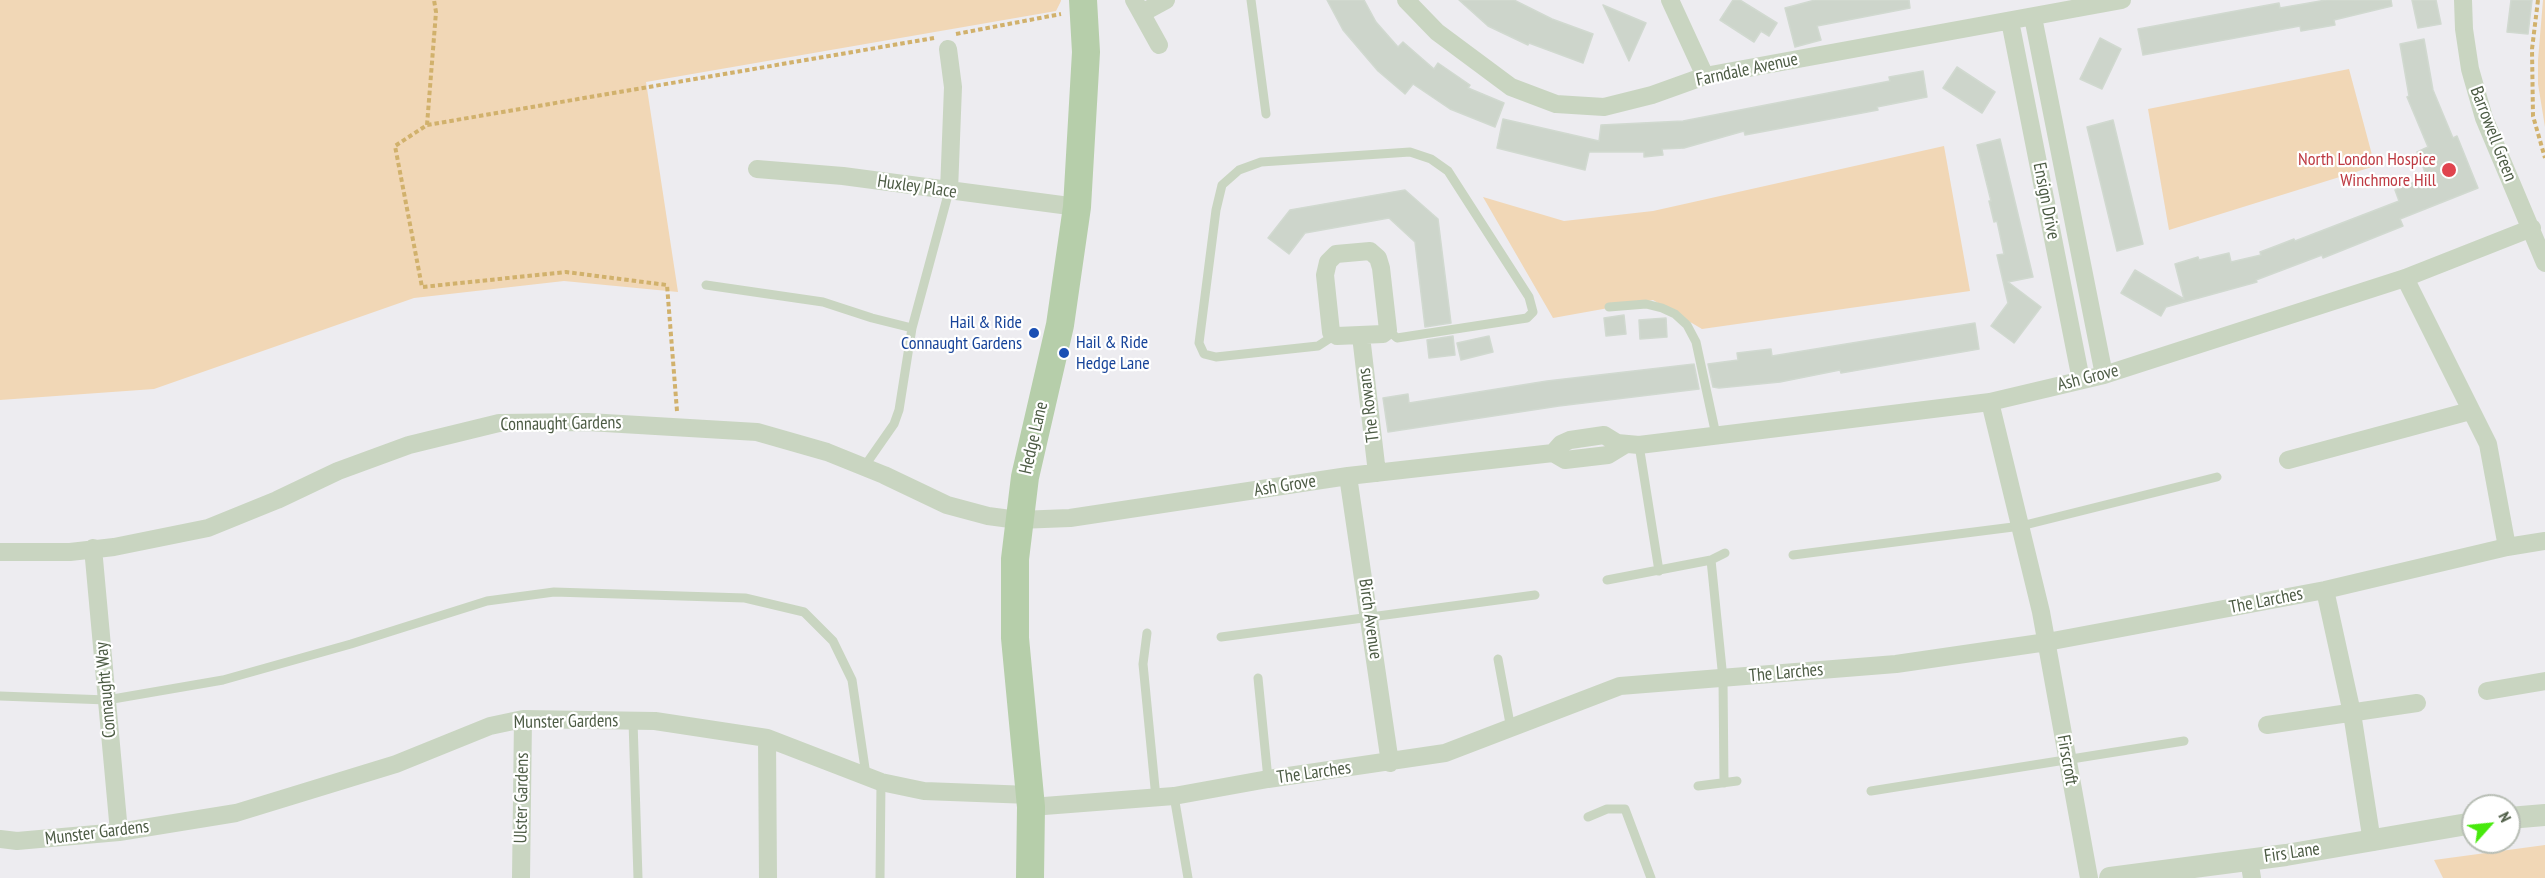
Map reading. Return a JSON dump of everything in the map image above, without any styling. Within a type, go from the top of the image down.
[{"type":"main road","name":"Hedge Lane","points":[[1030,878],[1030,801],[1016,638],[1014,559],[1025,477],[1060,325],[1077,207],[1086,52],[1072,3]]},
{"type":"street","points":[[1159,45],[1138,7],[1166,0]]},
{"type":"street","name":"Farndale Avenue","points":[[1406,0],[1437,32],[1511,87],[1556,104],[1604,107],[1652,95],[1706,76],[2122,0]]},
{"type":"street","points":[[1670,0],[1706,76]]},
{"type":"street","name":"Barrowell Green","points":[[2463,0],[2464,29],[2470,69],[2481,109],[2545,262]]},
{"type":"street","name":"Ensign Drive","points":[[2033,17],[2104,375]]},
{"type":"street","name":"Ensign Drive","points":[[2010,21],[2081,380]]},
{"type":"street","points":[[948,50],[953,87],[949,191]]},
{"type":"street","name":"Huxley Place","points":[[757,169],[843,176],[1077,207]]},
{"type":"street","name":"Ash Grove","points":[[1018,520],[1070,518],[1348,476],[1553,453],[1565,460],[1608,455],[1633,444],[1990,402],[2104,375],[2405,278],[2532,228]]},
{"type":"street","points":[[1370,251],[1378,258],[1381,268],[1388,330],[1383,334],[1335,335],[1331,332],[1325,275],[1328,262],[1336,254],[1370,251]]},
{"type":"street","points":[[2405,278],[2488,444],[2507,547]]},
{"type":"street","name":"The Rowans","points":[[1361,336],[1377,473]]},
{"type":"street","name":"Firscroft","points":[[1990,402],[2047,642],[2066,761],[2089,878]]},
{"type":"street","points":[[2288,460],[2470,411]]},
{"type":"street","name":"Connaught Gardens","points":[[0,552],[70,552],[114,547],[208,528],[277,500],[338,471],[409,445],[499,423],[588,422],[757,432],[827,452],[947,505],[991,517],[1018,520]]},
{"type":"street","name":"Birch Avenue","points":[[1348,476],[1390,763]]},
{"type":"street","name":"The Larches","points":[[1030,801],[1165,797],[1268,779],[1390,763],[1444,753],[1620,686],[1896,664],[2047,642],[2325,590],[2507,547],[2545,544]]},
{"type":"street","name":"Connaught Way","points":[[93,548],[119,832]]},
{"type":"street","points":[[2325,590],[2352,713],[2372,842]]},
{"type":"street","points":[[2487,692],[2545,681]]},
{"type":"street","points":[[2267,725],[2417,703]]},
{"type":"street","name":"Munster Gardens","points":[[0,839],[17,841],[119,832],[236,813],[396,764],[490,726],[523,719],[656,721],[767,738],[873,780],[924,791],[1030,801]]},
{"type":"street","name":"Ulster Gardens","points":[[521,878],[523,719]]},
{"type":"street","points":[[767,738],[768,878]]},
{"type":"street","points":[[2521,817],[2545,815]]},
{"type":"street","name":"Firs Lane","points":[[2110,878],[2251,868],[2461,825]]},
{"type":"lane","points":[[1251,0],[1266,114]]},
{"type":"lane","points":[[1335,335],[1318,346],[1216,357],[1204,354],[1199,343],[1216,210],[1222,186],[1239,170],[1261,162],[1410,152],[1431,159],[1448,171],[1529,297],[1533,312],[1527,318],[1397,338],[1388,330]]},
{"type":"lane","points":[[864,467],[894,424],[899,410],[912,328],[949,191]]},
{"type":"lane","points":[[706,285],[823,302],[912,328]]},
{"type":"lane","points":[[1609,307],[1646,304],[1675,314],[1687,325],[1696,342],[1716,435]]},
{"type":"lane","points":[[1633,444],[1659,571]]},
{"type":"lane","points":[[1793,555],[2021,526],[2217,477]]},
{"type":"lane","points":[[1607,580],[1711,560],[1725,553]]},
{"type":"lane","points":[[1711,560],[1724,679],[1724,783]]},
{"type":"lane","points":[[0,696],[107,700],[223,680],[351,644],[487,601],[554,592],[744,598],[804,612],[833,640],[852,680],[873,780],[880,878]]},
{"type":"lane","points":[[1221,638],[1535,595]]},
{"type":"lane","points":[[1147,633],[1143,664],[1165,797],[1188,878]]},
{"type":"lane","points":[[1498,659],[1511,729]]},
{"type":"lane","points":[[1258,678],[1268,779]]},
{"type":"lane","points":[[633,721],[638,878]]},
{"type":"lane","points":[[1871,791],[2184,741]]},
{"type":"lane","points":[[1698,786],[1737,781]]},
{"type":"lane","points":[[1588,817],[1607,809],[1625,809],[1651,878]]},
{"type":"path","points":[[427,125],[436,12],[434,0]]},
{"type":"path","points":[[2538,0],[2532,49],[2533,116],[2545,158]]},
{"type":"path","points":[[678,426],[667,285],[566,272],[422,287],[395,146],[427,125],[1061,15],[1072,3]]},
{"type":"shaded area","points":[[0,0],[1061,1],[1056,11],[646,82],[678,292],[564,281],[414,298],[154,389],[0,400]]},
{"type":"shaded area","points":[[2543,0],[2545,0],[2545,127],[2538,84]]},
{"type":"shaded area","points":[[2349,69],[2375,166],[2169,230],[2148,109]]},
{"type":"shaded area","points":[[1944,146],[1970,291],[1702,329],[1653,300],[1553,318],[1483,197],[1564,221],[1653,211]]},
{"type":"shaded area","points":[[2545,845],[2545,878],[2443,878],[2434,860],[2478,854],[2521,854],[2521,848]]},
{"type":"building","points":[[1327,0],[1364,0],[1376,22],[1398,47],[1403,42],[1434,69],[1438,63],[1470,85],[1468,88],[1504,103],[1495,127],[1450,109],[1413,84],[1405,94],[1378,71],[1343,30]]},
{"type":"building","points":[[1459,0],[1514,0],[1552,19],[1593,34],[1583,63],[1529,43],[1528,45],[1488,26]]},
{"type":"building","points":[[1733,0],[1740,0],[1777,23],[1769,36],[1761,31],[1754,42],[1720,20]]},
{"type":"building","points":[[1815,0],[1909,0],[1910,8],[1817,26],[1821,40],[1795,47],[1785,8]]},
{"type":"building","points":[[2326,0],[2391,0],[2392,6],[2334,20],[2335,25],[2301,31],[2300,26],[2143,55],[2138,29],[2279,3],[2280,8]]},
{"type":"building","points":[[2412,0],[2436,0],[2441,24],[2418,28]]},
{"type":"building","points":[[2511,0],[2532,0],[2528,34],[2507,32]]},
{"type":"building","points":[[1603,5],[1646,23],[1629,61]]},
{"type":"building","points":[[2100,38],[2121,49],[2102,89],[2080,79]]},
{"type":"building","points":[[2424,39],[2433,90],[2453,138],[2457,136],[2478,188],[2400,219],[2403,226],[2323,258],[2322,255],[2256,280],[2257,282],[2166,307],[2161,316],[2121,293],[2135,270],[2184,299],[2175,264],[2198,257],[2199,260],[2229,253],[2231,262],[2261,255],[2260,252],[2399,201],[2395,190],[2427,177],[2417,152],[2428,147],[2407,97],[2409,96],[2400,44]]},
{"type":"building","points":[[1957,67],[1995,92],[1982,113],[1943,88]]},
{"type":"building","points":[[1923,71],[1927,97],[1877,107],[1878,110],[1745,135],[1744,131],[1684,148],[1662,149],[1663,155],[1644,157],[1644,152],[1589,152],[1585,170],[1497,148],[1503,119],[1599,141],[1601,125],[1683,121],[1890,81],[1889,77]]},
{"type":"building","points":[[2113,120],[2143,244],[2117,251],[2087,127]]},
{"type":"building","points":[[2000,139],[2033,277],[2008,282],[2041,307],[2014,343],[1991,326],[2008,303],[1997,255],[2004,254],[1997,221],[1994,222],[1977,145]]},
{"type":"building","points":[[1405,190],[1438,219],[1451,323],[1425,327],[1415,242],[1389,218],[1305,233],[1289,254],[1268,238],[1290,210]]},
{"type":"building","points":[[1624,315],[1626,334],[1606,336],[1604,318]]},
{"type":"building","points":[[1666,318],[1667,337],[1640,339],[1639,320]]},
{"type":"building","points":[[1975,323],[1979,349],[1841,373],[1840,370],[1780,382],[1719,388],[1713,387],[1708,364],[1738,360],[1737,353],[1771,349],[1772,356]]},
{"type":"building","points":[[1453,336],[1455,355],[1429,358],[1427,340]]},
{"type":"building","points":[[1489,336],[1493,352],[1461,360],[1457,343]]},
{"type":"building","points":[[1694,364],[1699,389],[1559,406],[1388,432],[1383,398],[1408,394],[1409,403],[1547,381]]},
{"type":"place","name":"North London Hospice Winchmore Hill","points":[[2449,170]]},
{"type":"place","name":"Hail & Ride Connaught Gardens","points":[[1034,333]]},
{"type":"place","name":"Hail & Ride Hedge Lane","points":[[1064,353]]}]
